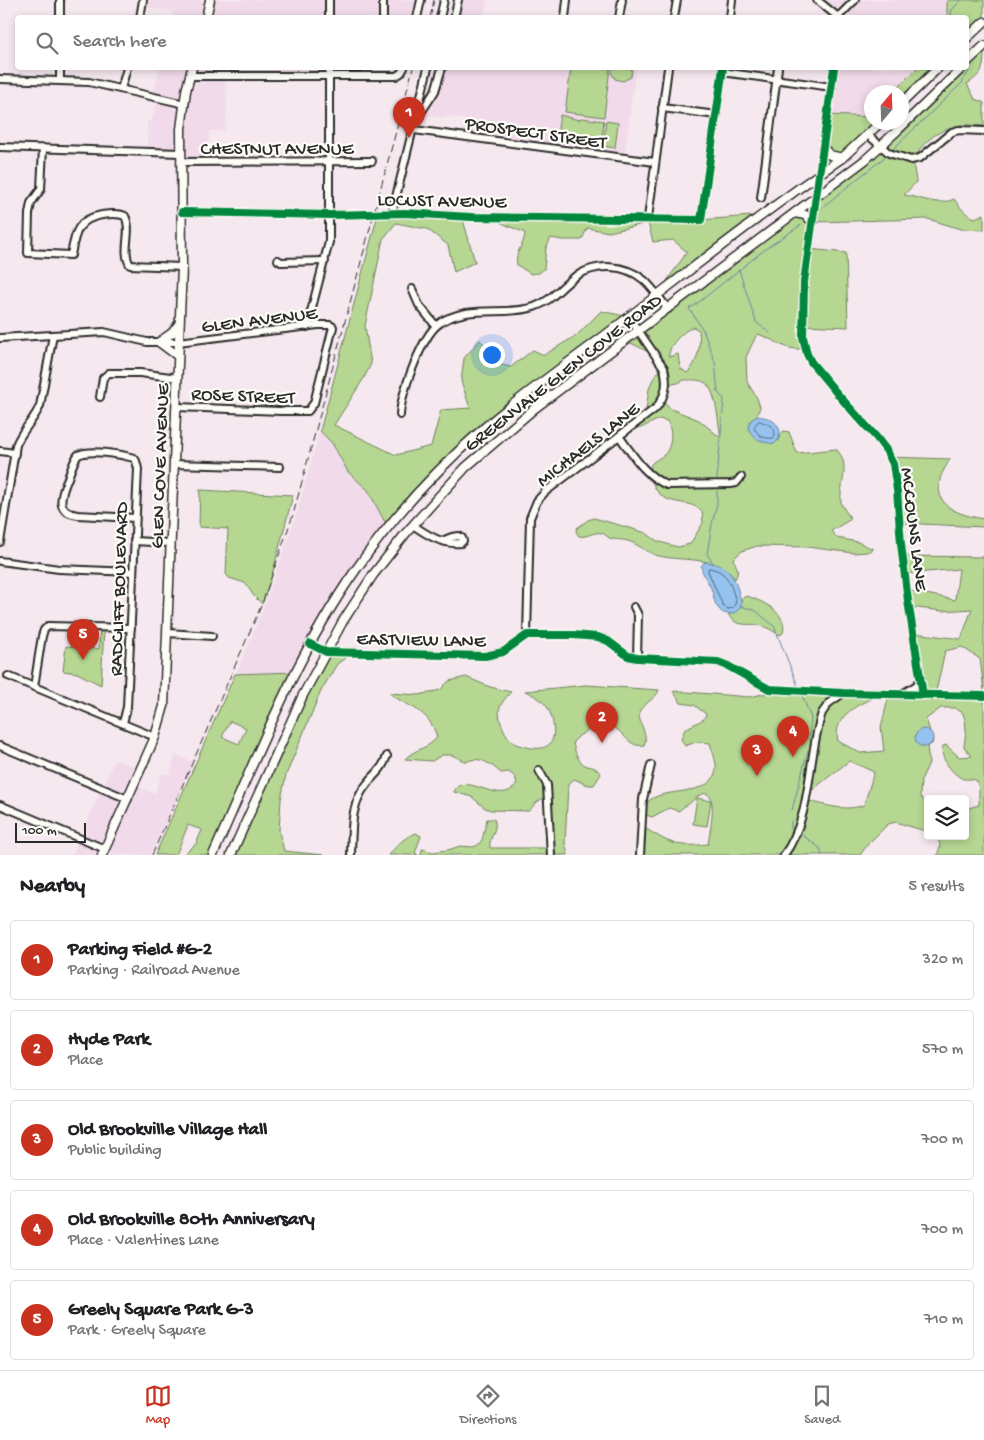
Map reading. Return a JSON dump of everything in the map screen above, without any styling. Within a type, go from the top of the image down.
[{"type":"main road","points":[[207,15],[210,0]]},
{"type":"main road","points":[[969,36],[984,22]]},
{"type":"main road","points":[[969,60],[984,46]]},
{"type":"main road","name":"GLEN COVE AVENUE","points":[[104,852],[155,737],[164,706],[182,268],[181,129],[192,70]]},
{"type":"main road","points":[[909,96],[936,70]]},
{"type":"main road","name":"GREENVALE GLEN COVE ROAD","points":[[232,855],[303,695],[343,621],[373,575],[413,525],[466,467],[535,408],[816,198],[880,147],[960,70]]},
{"type":"main road","name":"GREENVALE GLEN COVE ROAD","points":[[213,855],[282,701],[310,644],[328,612],[368,552],[408,504],[485,427],[657,295],[842,158],[873,130]]},
{"type":"main road","points":[[823,148],[830,155],[842,158]]},
{"type":"main road","points":[[795,213],[805,215],[813,222]]},
{"type":"main road","points":[[178,356],[159,342],[172,333],[179,324]]},
{"type":"main road","points":[[328,612],[343,621]]},
{"type":"street","points":[[60,0],[60,15]]},
{"type":"street","points":[[140,15],[143,0]]},
{"type":"street","points":[[329,0],[329,15]]},
{"type":"street","points":[[383,0],[383,15]]},
{"type":"street","points":[[418,15],[421,0]]},
{"type":"street","points":[[441,15],[444,0]]},
{"type":"street","points":[[455,15],[458,0]]},
{"type":"street","points":[[565,15],[567,0]]},
{"type":"street","points":[[620,15],[622,0]]},
{"type":"street","points":[[674,15],[676,0]]},
{"type":"street","points":[[730,15],[732,0]]},
{"type":"street","points":[[817,0],[834,15]]},
{"type":"street","points":[[841,15],[855,0]]},
{"type":"street","points":[[60,70],[60,81]]},
{"type":"street","points":[[121,89],[126,70]]},
{"type":"street","points":[[307,326],[329,242],[329,70]]},
{"type":"street","points":[[383,70],[383,76]]},
{"type":"street","points":[[190,76],[396,76],[403,70]]},
{"type":"street","points":[[392,214],[428,70]]},
{"type":"street","points":[[416,120],[435,91],[441,70]]},
{"type":"street","points":[[648,218],[668,70]]},
{"type":"street","points":[[662,108],[716,115],[723,70],[776,80],[832,87]]},
{"type":"street","points":[[761,198],[778,70]]},
{"type":"street","name":"MCCOUNS LANE","points":[[834,70],[804,282],[803,338],[811,362],[877,438],[886,450],[892,464],[898,490],[901,544],[907,595],[923,695]]},
{"type":"street","points":[[0,78],[89,82],[185,104]]},
{"type":"street","name":"LOCUST AVENUE","points":[[182,212],[701,220],[716,115]]},
{"type":"street","name":"PROSPECT STREET","points":[[414,130],[655,162]]},
{"type":"street","points":[[868,135],[880,147],[892,155],[906,159],[916,159],[952,132],[960,130],[984,131]]},
{"type":"street","name":"CHESTNUT AVENUE","points":[[0,147],[43,148],[181,158],[372,161]]},
{"type":"street","points":[[43,148],[41,189],[31,203],[28,214],[28,253],[71,255],[75,233],[83,222],[94,216],[121,214],[125,216],[128,222],[126,258],[130,265],[182,268]]},
{"type":"street","points":[[278,260],[282,262],[324,261]]},
{"type":"street","points":[[400,415],[400,402],[426,340],[436,326],[454,316],[466,313],[516,311],[536,306],[555,296],[576,276],[600,267],[620,268],[645,280],[668,309]]},
{"type":"street","points":[[412,289],[418,305],[436,326]]},
{"type":"street","name":"MICHAELS LANE","points":[[527,635],[529,528],[533,509],[545,492],[656,408],[666,390],[664,368],[629,317]]},
{"type":"street","name":"GLEN AVENUE","points":[[0,338],[104,332],[136,340],[178,342],[307,326],[330,325],[333,327],[314,403],[308,410]]},
{"type":"street","points":[[0,542],[3,507],[15,453],[20,436],[36,415],[40,406],[53,335]]},
{"type":"street","points":[[100,397],[103,378],[109,372],[140,373],[178,378]]},
{"type":"street","name":"ROSE STREET","points":[[177,407],[281,411],[308,410]]},
{"type":"street","points":[[619,436],[650,475],[667,485],[731,484],[736,483],[741,477]]},
{"type":"street","points":[[0,451],[15,453]]},
{"type":"street","name":"RADCLIFF BOULEVARD","points":[[123,724],[127,707],[138,470],[136,461],[132,458],[106,453],[79,454],[62,494],[61,500],[64,509],[73,515],[135,518]]},
{"type":"street","points":[[174,464],[280,466]]},
{"type":"street","points":[[413,525],[431,537],[442,541]]},
{"type":"street","points":[[134,541],[171,543]]},
{"type":"street","points":[[0,561],[59,569],[133,572]]},
{"type":"street","points":[[634,607],[638,615],[636,658]]},
{"type":"street","points":[[34,687],[42,636],[48,626],[130,628]]},
{"type":"street","points":[[168,632],[212,636]]},
{"type":"street","points":[[527,635],[598,637],[608,641],[628,656],[636,658],[718,662],[768,689],[901,695],[984,696]]},
{"type":"street","name":"EASTVIEW LANE","points":[[310,644],[326,652],[485,656],[502,652],[527,635]]},
{"type":"street","points":[[8,676],[155,737]]},
{"type":"street","points":[[901,695],[916,685],[921,678]]},
{"type":"street","points":[[822,692],[829,703]]},
{"type":"street","points":[[784,855],[793,843],[797,832],[812,770],[822,713],[829,703],[843,693]]},
{"type":"street","points":[[0,746],[128,799]]},
{"type":"street","points":[[351,855],[353,815],[358,800],[367,784],[380,771],[387,756]]},
{"type":"street","points":[[640,855],[643,799],[651,765]]},
{"type":"street","points":[[539,770],[547,785],[551,855]]},
{"type":"street","points":[[0,805],[104,852]]},
{"type":"shaded area","points":[[143,0],[418,0],[415,15],[172,15],[173,12],[143,7]]},
{"type":"shaded area","points":[[458,0],[487,0],[484,15],[455,15]]},
{"type":"shaded area","points":[[817,0],[949,0],[947,2],[946,15],[836,15]]},
{"type":"shaded area","points":[[159,70],[237,70],[237,76],[226,76],[227,109],[225,131],[209,131],[208,162],[181,162],[181,153],[148,153],[147,120],[152,121],[158,98],[152,97]]},
{"type":"shaded area","points":[[441,70],[636,70],[624,158],[462,137],[464,119],[420,114],[426,107]]},
{"type":"shaded area","points":[[834,70],[915,70],[900,85],[864,85],[864,117],[828,115]]},
{"type":"shaded area","points":[[320,431],[332,443],[348,472],[368,490],[388,528],[363,559],[295,672],[236,674],[265,604],[296,516]]},
{"type":"shaded area","points":[[175,755],[193,762],[151,855],[72,855],[115,759],[141,769],[134,785],[155,794],[161,773],[170,775]]},
{"type":"green space","points":[[949,0],[984,0],[984,22],[969,37],[969,15],[947,15],[947,2]]},
{"type":"green space","points":[[984,47],[982,69],[977,77],[967,84],[975,99],[984,103],[984,126],[963,125],[953,127],[930,139],[915,159],[916,182],[904,195],[935,202],[954,199],[968,215],[975,218],[984,214],[984,230],[961,229],[928,219],[813,222],[809,249],[846,253],[848,327],[803,325],[805,348],[798,349],[786,347],[757,334],[746,357],[747,382],[760,407],[757,416],[750,421],[779,441],[780,434],[784,431],[789,432],[797,453],[836,449],[841,455],[844,468],[841,502],[851,519],[831,531],[837,538],[858,542],[873,549],[867,552],[854,553],[807,547],[757,546],[742,551],[733,559],[738,571],[735,579],[728,571],[719,566],[700,561],[655,555],[631,542],[612,539],[602,533],[579,536],[576,532],[577,528],[594,518],[646,533],[657,541],[670,545],[678,547],[690,544],[703,523],[702,511],[692,505],[667,499],[658,492],[652,482],[651,464],[664,455],[669,448],[671,438],[669,425],[667,421],[659,419],[641,428],[632,426],[646,410],[652,381],[657,373],[668,365],[662,359],[627,341],[795,213],[812,222],[816,198],[861,163],[897,130],[909,130],[909,119],[962,70],[969,70],[969,63]],"holes":[[[693,327],[699,330],[700,341],[694,364],[687,373],[680,368],[678,354],[669,357],[669,352],[677,339]],[[684,380],[704,382],[712,392],[721,438],[699,420],[671,409],[660,397],[661,390],[665,385]]]},
{"type":"green space","points":[[571,70],[610,70],[604,117],[565,112]]},
{"type":"green space","points":[[612,70],[632,70],[631,77],[623,81],[615,79],[611,73]]},
{"type":"green space","points":[[915,70],[936,70],[909,96],[909,85],[900,85]]},
{"type":"green space","points":[[560,115],[579,120],[581,118],[604,121],[601,146],[561,141],[558,128]]},
{"type":"green space","points":[[828,115],[864,117],[864,130],[873,130],[842,158],[823,150]]},
{"type":"green space","points":[[606,121],[618,123],[615,148],[603,146]]},
{"type":"green space","points":[[378,214],[462,216],[475,262],[454,272],[448,245],[427,229],[396,223],[383,239],[365,326],[371,364],[334,425],[396,455],[431,446],[441,410],[470,408],[461,381],[464,358],[480,340],[485,345],[488,362],[511,367],[533,350],[544,355],[577,335],[601,311],[629,317],[485,427],[388,528],[368,490],[348,472],[332,443],[320,431]]},
{"type":"green space","points":[[764,215],[657,295],[687,252],[673,240],[653,242],[648,223],[609,232],[587,228],[582,240],[551,238],[546,248],[544,269],[539,273],[531,274],[517,265],[516,260],[525,233],[488,217],[701,220]]},
{"type":"green space","points":[[889,457],[950,459],[941,477],[939,490],[941,498],[945,504],[959,513],[984,519],[984,527],[900,523]]},
{"type":"green space","points":[[200,490],[293,495],[272,575],[262,604],[245,583],[229,578],[226,574],[228,529],[199,527]]},
{"type":"green space","points":[[902,556],[984,557],[984,690],[980,659],[962,647],[945,651],[935,696],[984,696],[984,855],[937,855],[940,847],[938,840],[969,840],[969,808],[979,805],[977,781],[963,779],[957,775],[944,759],[942,750],[943,746],[946,745],[959,757],[972,756],[964,747],[966,730],[963,713],[955,708],[941,708],[926,719],[933,741],[932,744],[927,746],[929,763],[921,780],[920,796],[924,802],[924,831],[896,822],[888,824],[860,855],[641,855],[643,827],[660,837],[680,845],[708,844],[712,807],[711,799],[707,794],[701,795],[679,811],[669,808],[652,817],[646,815],[647,804],[653,798],[702,786],[712,780],[716,770],[710,743],[696,742],[685,746],[681,739],[685,729],[704,719],[706,714],[694,705],[681,703],[673,691],[750,697],[780,690],[822,692],[829,704],[843,694],[880,694],[850,711],[839,724],[837,732],[838,741],[860,753],[884,751],[881,727],[889,695],[923,696],[914,633],[961,639],[972,609],[943,611],[909,607],[907,590],[955,600],[959,569],[905,574]],"holes":[[[849,761],[874,772],[864,805],[842,808],[805,800],[806,795]]]},
{"type":"green space","points":[[747,596],[767,605],[778,614],[784,626],[783,633],[780,635],[760,625],[740,624],[732,619],[728,614],[734,613],[739,607],[742,598]]},
{"type":"green space","points":[[100,627],[104,627],[101,685],[77,673],[63,671],[66,646],[99,649]]},
{"type":"green space","points":[[326,652],[352,653],[337,664],[321,691],[286,775],[281,799],[279,831],[284,851],[323,855],[231,855]]},
{"type":"green space","points":[[295,672],[212,855],[183,855],[196,844],[202,830],[188,825],[176,855],[155,855],[235,674]],"holes":[[[230,721],[246,728],[239,744],[222,737]]]},
{"type":"green space","points":[[466,677],[490,687],[511,692],[505,698],[499,711],[503,728],[507,736],[515,744],[530,748],[543,748],[547,746],[553,738],[554,731],[550,711],[536,696],[525,691],[586,685],[659,690],[655,697],[642,708],[639,714],[645,734],[644,745],[631,742],[613,727],[597,724],[573,742],[575,752],[581,762],[593,767],[601,774],[594,785],[588,785],[574,779],[568,785],[565,843],[568,855],[421,855],[422,849],[433,852],[460,846],[473,847],[478,845],[482,840],[487,819],[494,819],[495,823],[490,840],[490,848],[548,848],[547,795],[529,811],[491,810],[485,808],[472,797],[454,792],[458,786],[465,784],[493,791],[511,790],[517,783],[515,777],[509,772],[501,773],[493,766],[480,760],[466,762],[452,755],[442,755],[432,761],[405,759],[430,744],[437,737],[429,720],[417,710],[389,693],[419,695],[440,690],[449,681]]},
{"type":"green space","points":[[697,798],[711,801],[707,826],[693,824]]},
{"type":"green space","points":[[416,833],[421,836],[415,853],[418,855],[389,855],[404,839]]},
{"type":"water","points":[[757,416],[765,417],[776,423],[780,432],[777,442],[774,444],[765,442],[753,436],[748,428],[750,421]]},
{"type":"water","points":[[705,562],[722,567],[733,578],[741,601],[741,605],[734,613],[727,614],[721,612],[717,607],[701,566]]},
{"type":"water","points":[[924,729],[930,732],[933,738],[930,744],[924,747],[918,744],[915,738],[918,732]]},
{"type":"waterway","points":[[952,15],[951,11],[961,0]]},
{"type":"waterway","points":[[892,150],[962,83],[969,71]]},
{"type":"waterway","points":[[821,208],[885,157]]},
{"type":"waterway","points":[[717,479],[724,399],[718,393],[715,362],[703,330],[689,308],[768,247],[801,225]]},
{"type":"waterway","points":[[739,270],[756,322],[770,333]]},
{"type":"waterway","points":[[713,563],[707,554],[717,504],[717,491]]},
{"type":"waterway","points":[[741,606],[756,611],[774,626],[798,686]]},
{"type":"waterway","points":[[802,695],[811,718],[809,739]]},
{"type":"waterway","points":[[792,810],[808,750]]},
{"type":"waterway","points":[[791,821],[791,828],[793,830]]},
{"type":"waterway","points":[[801,834],[820,848],[822,855]]},
{"type":"railway","points":[[431,15],[434,0]]},
{"type":"railway","points":[[152,855],[262,604],[293,515],[412,70]]},
{"type":"cycle path","points":[[182,212],[330,215],[404,213],[471,217],[701,220],[723,70]]},
{"type":"cycle path","points":[[834,70],[804,282],[803,337],[811,362],[877,438],[893,464],[908,601],[923,695]]},
{"type":"cycle path","points":[[310,644],[326,652],[485,656],[503,652],[527,635],[573,635],[598,637],[608,641],[628,656],[637,658],[718,662],[769,689],[843,693],[984,696]]},
{"type":"place","name":"Parking Field #G-2","points":[[409,138]]},
{"type":"place","name":"Greely Square Park G-3","points":[[83,660]]},
{"type":"place","name":"Hyde Park","points":[[602,743]]},
{"type":"place","name":"Old Brookville 80th Anniversary","points":[[793,757]]},
{"type":"place","name":"Old Brookville Village Hall","points":[[757,776]]}]
